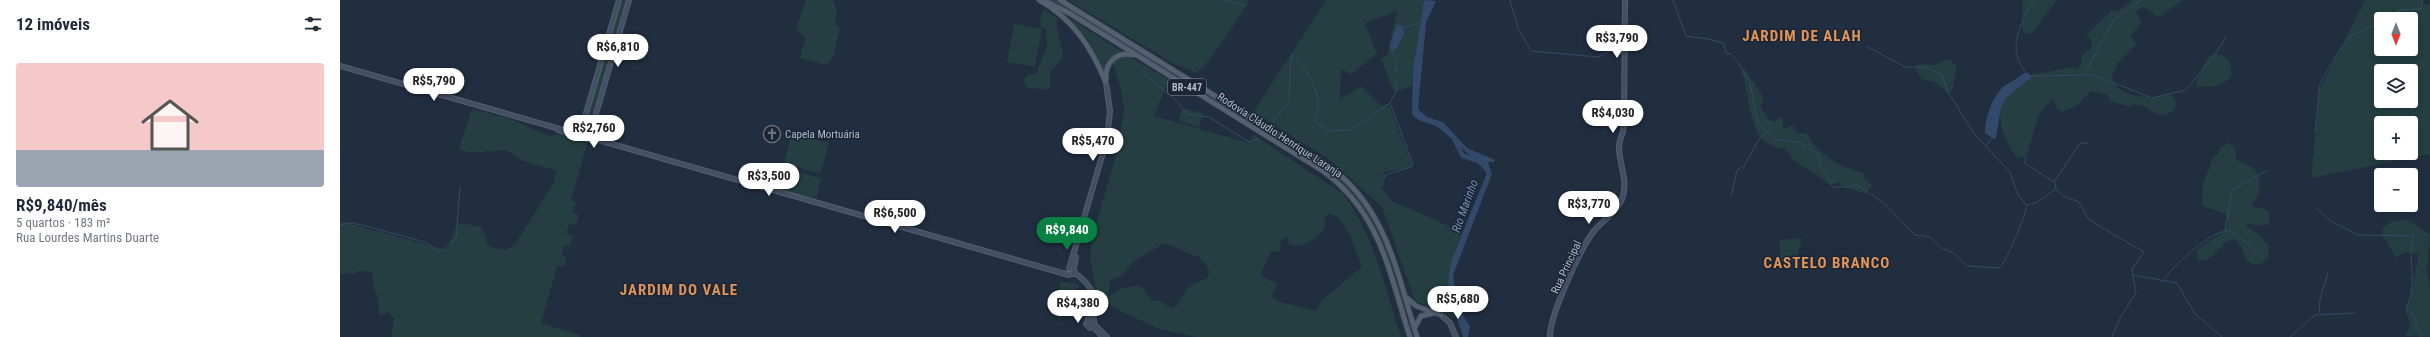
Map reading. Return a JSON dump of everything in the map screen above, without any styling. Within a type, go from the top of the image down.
[{"type":"main road","points":[[581,136],[620,0]]},
{"type":"main road","points":[[594,138],[591,131],[629,0]]},
{"type":"main road","points":[[1039,0],[1064,17],[1083,37],[1097,60],[1106,83]]},
{"type":"main road","name":"Rodovia Cláudio Henrique Laranja","points":[[1043,0],[1138,56],[1336,181],[1357,202],[1371,224],[1410,337]]},
{"type":"main road","name":"Rodovia Cláudio Henrique Laranja","points":[[1060,0],[1330,167],[1358,191],[1375,215],[1387,241],[1418,337]]},
{"type":"main road","name":"Rua Principal","points":[[1550,337],[1553,321],[1578,259],[1594,231],[1614,213],[1622,198],[1624,180],[1619,147],[1624,127],[1625,0]]},
{"type":"main road","points":[[1070,272],[1107,139],[1110,111],[1106,83],[1107,69],[1113,59],[1125,54],[1138,56]]},
{"type":"main road","points":[[340,66],[1054,271],[1070,272],[1093,290],[1093,325],[1103,337]]},
{"type":"main road","points":[[581,136],[594,138],[611,144]]},
{"type":"main road","points":[[1402,288],[1412,304],[1441,315],[1450,323],[1456,337]]},
{"type":"main road","points":[[1092,308],[1087,322],[1087,327],[1093,325]]},
{"type":"main road","points":[[1415,331],[1416,321],[1423,315],[1430,313],[1441,315]]},
{"type":"main road","points":[[1093,325],[1107,337]]},
{"type":"green space","points":[[621,0],[626,0],[589,128],[585,126]]},
{"type":"green space","points":[[806,0],[833,0],[837,11],[835,24],[840,28],[833,58],[826,65],[800,58],[805,38],[796,29]]},
{"type":"green space","points":[[1047,0],[1058,0],[1065,4],[1194,84],[1191,88]]},
{"type":"green space","points":[[1068,0],[1250,0],[1215,52],[1200,70],[1195,73],[1169,61]]},
{"type":"green space","points":[[1327,0],[1424,0],[1412,86],[1394,92],[1381,59],[1387,56],[1397,11],[1365,23],[1377,54],[1351,74],[1341,70],[1340,100],[1361,86],[1382,106],[1388,103],[1413,167],[1384,172],[1381,188],[1392,201],[1462,232],[1451,261],[1448,282],[1459,319],[1415,301],[1382,207],[1329,159],[1253,112]],"holes":[[[1400,25],[1405,30],[1405,33],[1398,43],[1391,41],[1396,26]]]},
{"type":"green space","points":[[2022,0],[2057,0],[2030,35],[2023,32]]},
{"type":"green space","points":[[2132,0],[2183,0],[2159,17],[2144,7],[2136,11],[2142,22],[2130,36],[2137,44],[2118,63],[2112,75],[2115,83],[2120,89],[2136,96],[2154,97],[2171,94],[2177,102],[2174,110],[2167,114],[2161,115],[2141,106],[2136,105],[2130,107],[2110,101],[2107,95],[2091,91],[2076,106],[2063,112],[2057,109],[2053,98],[2039,115],[2027,155],[2018,159],[2004,135],[2000,118],[2004,101],[2009,94],[2029,80],[2032,77],[2030,75],[2074,67],[2077,69],[2081,63],[2081,56],[2092,47],[2091,40],[2086,35],[2111,11],[2120,10]]},
{"type":"green space","points":[[2365,0],[2421,0],[2426,5],[2430,3],[2430,154],[2418,156],[2418,116],[2374,116],[2374,160],[2400,160],[2311,178],[2320,89]]},
{"type":"green space","points":[[1043,9],[1057,18],[1057,29],[1063,58],[1050,72],[1050,88],[1044,90],[1027,87],[1024,81],[1027,75],[1036,74],[1047,47],[1046,29],[1041,27],[1040,20]]},
{"type":"green space","points":[[1064,16],[1125,53],[1116,55],[1104,74],[1088,40]]},
{"type":"green space","points":[[1014,24],[1042,29],[1035,67],[1007,62]]},
{"type":"green space","points":[[2220,54],[2227,58],[2232,69],[2231,78],[2218,86],[2198,87],[2196,83],[2199,75],[2209,56]]},
{"type":"green space","points":[[1130,57],[1169,80],[1154,116],[1249,143],[1254,135],[1342,193],[1353,208],[1371,243],[1401,337],[1196,337],[1159,329],[1112,307],[1096,290],[1090,259],[1092,239],[1119,144],[1124,109],[1121,90],[1113,63],[1119,58]],"holes":[[[1327,214],[1334,215],[1345,226],[1362,267],[1322,300],[1316,311],[1281,302],[1271,296],[1278,284],[1260,275],[1271,252],[1280,251],[1281,240],[1287,237],[1289,245],[1294,246],[1310,242],[1326,227],[1324,222]],[[1163,244],[1173,246],[1189,254],[1199,256],[1208,268],[1209,271],[1207,278],[1191,285],[1186,290],[1181,300],[1172,307],[1167,307],[1162,301],[1153,301],[1140,285],[1122,288],[1108,297],[1110,280],[1122,276],[1133,262]]]},
{"type":"green space","points":[[1945,60],[1950,60],[1957,66],[1952,91],[1949,94],[1936,83],[1922,79],[1915,69],[1918,64],[1935,65]]},
{"type":"green space","points":[[1745,69],[1763,97],[1761,106],[1771,121],[1775,122],[1779,117],[1783,117],[1783,129],[1794,125],[1796,133],[1807,134],[1812,142],[1831,160],[1847,168],[1864,173],[1865,179],[1872,186],[1865,194],[1841,186],[1839,182],[1831,185],[1795,161],[1784,148],[1772,145],[1763,139],[1752,119],[1741,71]]},
{"type":"green space","points":[[1195,85],[1330,169],[1330,174],[1193,88]]},
{"type":"green space","points":[[1182,108],[1203,113],[1199,127],[1179,121]]},
{"type":"green space","points":[[472,109],[510,119],[549,136],[562,134],[588,141],[571,200],[576,202],[573,213],[579,215],[576,225],[569,224],[567,234],[573,236],[570,246],[564,245],[561,255],[567,257],[564,267],[557,266],[541,323],[580,335],[580,337],[391,337],[394,318],[388,312],[382,315],[379,314],[378,298],[374,288],[372,272],[360,271],[354,274],[349,273],[340,275],[340,221],[443,249],[448,248],[456,227],[461,223],[481,227],[489,246],[493,248],[507,250],[515,244],[553,185],[557,171],[520,160],[507,150],[470,153],[459,149]]},
{"type":"green space","points":[[792,133],[829,143],[821,172],[818,173],[784,163]]},
{"type":"green space","points":[[2228,143],[2235,148],[2237,159],[2256,171],[2258,175],[2260,184],[2257,198],[2252,204],[2253,207],[2264,209],[2269,212],[2269,224],[2260,226],[2248,223],[2246,226],[2260,235],[2269,247],[2268,258],[2260,265],[2253,264],[2246,259],[2241,246],[2234,239],[2225,243],[2210,258],[2201,261],[2197,258],[2197,249],[2221,234],[2228,225],[2226,214],[2203,206],[2202,204],[2203,185],[2213,156],[2217,155],[2221,147]]},
{"type":"green space","points":[[782,168],[821,178],[816,199],[773,188],[778,171]]},
{"type":"green space","points":[[1337,174],[1365,204],[1385,241],[1408,313],[1404,315],[1387,260],[1372,224],[1350,193],[1336,179]]},
{"type":"green space","points":[[2408,220],[2430,235],[2427,271],[2430,291],[2430,337],[2405,336],[2410,326],[2406,313],[2419,254],[2408,252],[2395,257],[2382,233],[2383,227],[2393,221]]},
{"type":"green space","points":[[1802,238],[1796,262],[1780,262],[1779,240]]},
{"type":"green space","points":[[1061,281],[1079,285],[1073,312],[1054,307]]},
{"type":"water","points":[[1424,0],[1436,1],[1426,23],[1418,109],[1427,117],[1443,122],[1467,148],[1495,160],[1494,162],[1488,162],[1492,174],[1453,275],[1455,292],[1465,319],[1470,326],[1468,337],[1463,337],[1450,296],[1448,282],[1451,261],[1487,173],[1440,129],[1436,126],[1416,119],[1412,114],[1413,70]]},
{"type":"water","points":[[1397,24],[1403,27],[1405,33],[1396,49],[1392,51],[1390,45]]},
{"type":"water","points":[[2024,73],[2028,73],[2032,77],[2006,98],[2001,108],[1996,137],[1994,139],[1985,133],[1986,121],[1992,102],[2003,87]]},
{"type":"waterway","points":[[1052,0],[1192,85]]},
{"type":"waterway","points":[[1226,0],[1245,6]]},
{"type":"waterway","points":[[1510,0],[1518,28],[1531,51],[1599,57],[1621,45]]},
{"type":"waterway","points":[[1673,0],[1686,36],[1723,43],[1726,53],[1731,54],[1738,62],[1750,83],[1758,123],[1775,139],[1799,142],[1818,154],[1821,166],[1833,187],[1848,187],[1857,185],[1885,204],[1915,235],[1930,237],[1942,248],[1952,252],[1968,266],[1999,268],[2002,265],[2020,228],[2027,205]]},
{"type":"waterway","points":[[2025,72],[2020,64],[2016,49],[2016,42],[2021,26],[2034,0]]},
{"type":"waterway","points":[[2085,73],[2113,21],[2142,0]]},
{"type":"waterway","points":[[2396,12],[2399,10],[2421,9],[2422,0]]},
{"type":"waterway","points":[[1403,28],[1419,23]]},
{"type":"waterway","points":[[2315,132],[2320,84],[2340,49],[2352,35],[2374,25]]},
{"type":"waterway","points":[[1392,40],[1394,34]]},
{"type":"waterway","points":[[2030,76],[2094,75],[2152,98],[2186,90],[2212,58],[2226,37]]},
{"type":"waterway","points":[[1868,47],[1905,67],[1925,67],[1942,75],[1948,92],[1975,135],[2010,172],[2017,193],[2026,205]]},
{"type":"waterway","points":[[1391,49],[1396,59]]},
{"type":"waterway","points":[[1291,55],[1306,70],[1316,92],[1318,106],[1315,121],[1328,131],[1351,130],[1390,103],[1397,89],[1396,80]]},
{"type":"waterway","points":[[1271,124],[1289,100],[1291,56]]},
{"type":"waterway","points":[[1396,66],[1396,73]]},
{"type":"waterway","points":[[1141,71],[1177,101],[1187,114],[1209,117],[1249,142],[1257,139]]},
{"type":"waterway","points":[[1195,87],[1270,134]]},
{"type":"waterway","points":[[1382,187],[1385,175],[1411,167],[1413,164],[1390,103]]},
{"type":"waterway","points":[[1731,196],[1737,170],[1744,166],[1758,141],[1767,132]]},
{"type":"waterway","points":[[1986,146],[1991,139]]},
{"type":"waterway","points":[[1280,140],[1297,150]]},
{"type":"waterway","name":"Rio Marinho","points":[[1455,141],[1463,156],[1479,161]]},
{"type":"waterway","points":[[2054,182],[2080,143],[2089,143]]},
{"type":"waterway","points":[[2026,156],[2024,162],[2055,183],[2056,189]]},
{"type":"waterway","points":[[2225,231],[2232,190],[2268,170]]},
{"type":"waterway","points":[[340,225],[353,223],[425,242],[440,252],[456,238],[460,187]]},
{"type":"waterway","points":[[2056,189],[2063,196],[2079,202],[2088,218],[2096,224],[2144,252],[2132,269],[2136,293],[2121,316],[2112,337]]},
{"type":"waterway","points":[[2027,205],[2036,203],[2056,189]]},
{"type":"waterway","points":[[2315,207],[2331,221],[2358,235],[2414,236],[2411,255],[2412,289],[2406,309],[2413,314],[2421,337]]},
{"type":"waterway","points":[[2162,282],[2193,250],[2214,235],[2223,231],[2231,231],[2235,233],[2264,259]]},
{"type":"waterway","points":[[2319,313],[2320,299],[2328,273]]},
{"type":"waterway","points":[[2133,275],[2177,283],[2195,314],[2222,337]]},
{"type":"waterway","points":[[2290,337],[2315,315],[2355,313]]},
{"type":"place","name":"Capela Mortuária","points":[[772,134]]},
{"type":"district","name":"JARDIM DE ALAH","points":[[1802,36]]},
{"type":"district","name":"CASTELO BRANCO","points":[[1827,263]]},
{"type":"district","name":"JARDIM DO VALE","points":[[679,290]]}]
